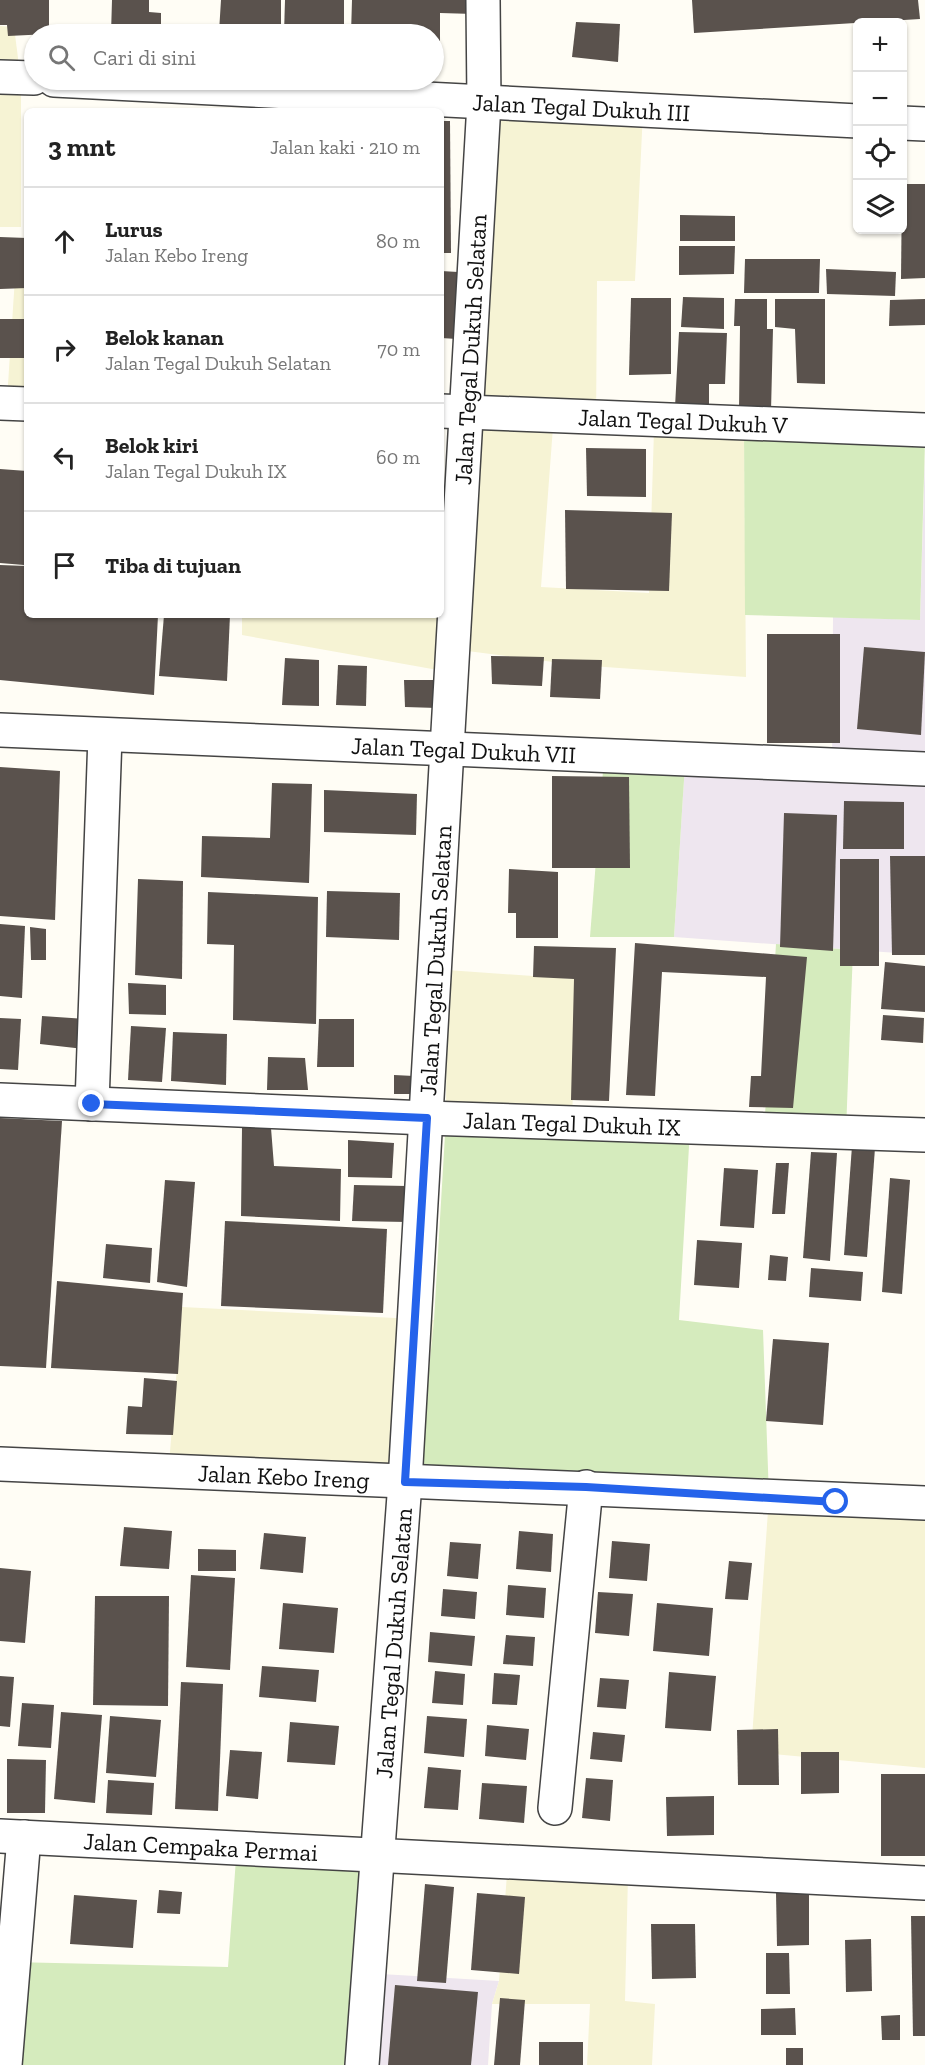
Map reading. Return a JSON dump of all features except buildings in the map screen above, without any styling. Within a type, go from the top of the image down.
[{"type":"street","name":"Jalan Tegal Dukuh Selatan","points":[[362,2065],[405,1482],[427,1118],[448,749],[453,412],[484,103],[483,0]]},
{"type":"street","points":[[0,76],[24,77]]},
{"type":"street","name":"Jalan Tegal Dukuh III","points":[[241,90],[853,121]]},
{"type":"street","points":[[907,123],[925,124]]},
{"type":"street","points":[[0,403],[24,404]]},
{"type":"street","name":"Jalan Tegal Dukuh V","points":[[453,412],[925,430]]},
{"type":"street","name":"Jalan Tegal Dukuh VII","points":[[0,730],[925,769]]},
{"type":"street","points":[[92,1104],[105,736]]},
{"type":"street","name":"Jalan Tegal Dukuh IX","points":[[0,1100],[427,1118],[925,1135]]},
{"type":"street","name":"Jalan Kebo Ireng","points":[[0,1464],[405,1482],[586,1487],[836,1502],[925,1503]]},
{"type":"street","points":[[555,1808],[586,1487]]},
{"type":"street","name":"Jalan Cempaka Permai","points":[[5,2065],[12,1837],[925,1883]]},
{"type":"shaded area","points":[[0,26],[14,27],[21,81],[21,227],[0,227]]},
{"type":"shaded area","points":[[480,101],[643,111],[635,281],[597,281],[596,428],[553,427],[541,587],[649,593],[654,430],[744,430],[746,677],[577,665],[452,649],[449,672],[242,635],[242,618],[444,618],[444,575]]},
{"type":"shaded area","points":[[24,246],[24,414],[6,415],[17,247]]},
{"type":"shaded area","points":[[925,454],[925,955],[674,937],[685,764],[832,770],[833,617],[920,620]]},
{"type":"shaded area","points":[[447,970],[576,979],[572,1124],[446,1118]]},
{"type":"shaded area","points":[[182,1307],[434,1320],[417,1490],[168,1476]]},
{"type":"shaded area","points":[[769,1497],[925,1504],[925,1768],[751,1752]]},
{"type":"shaded area","points":[[507,1874],[628,1876],[625,2001],[655,2004],[652,2065],[587,2065],[590,2004],[492,2004],[499,1981]]},
{"type":"shaded area","points":[[381,1974],[499,1981],[492,2004],[488,2065],[372,2065]]},
{"type":"green space","points":[[744,430],[925,441],[920,620],[745,615]]},
{"type":"green space","points":[[604,758],[685,764],[674,937],[590,937]]},
{"type":"green space","points":[[776,944],[853,950],[846,1131],[764,1131]]},
{"type":"green space","points":[[446,1118],[690,1129],[679,1320],[763,1330],[769,1497],[417,1490],[434,1320]]},
{"type":"green space","points":[[236,1859],[394,1861],[372,2065],[4,2065],[12,1962],[228,1967]]},
{"type":"route","points":[[92,1104],[427,1118],[405,1482],[586,1487],[836,1502]]}]
